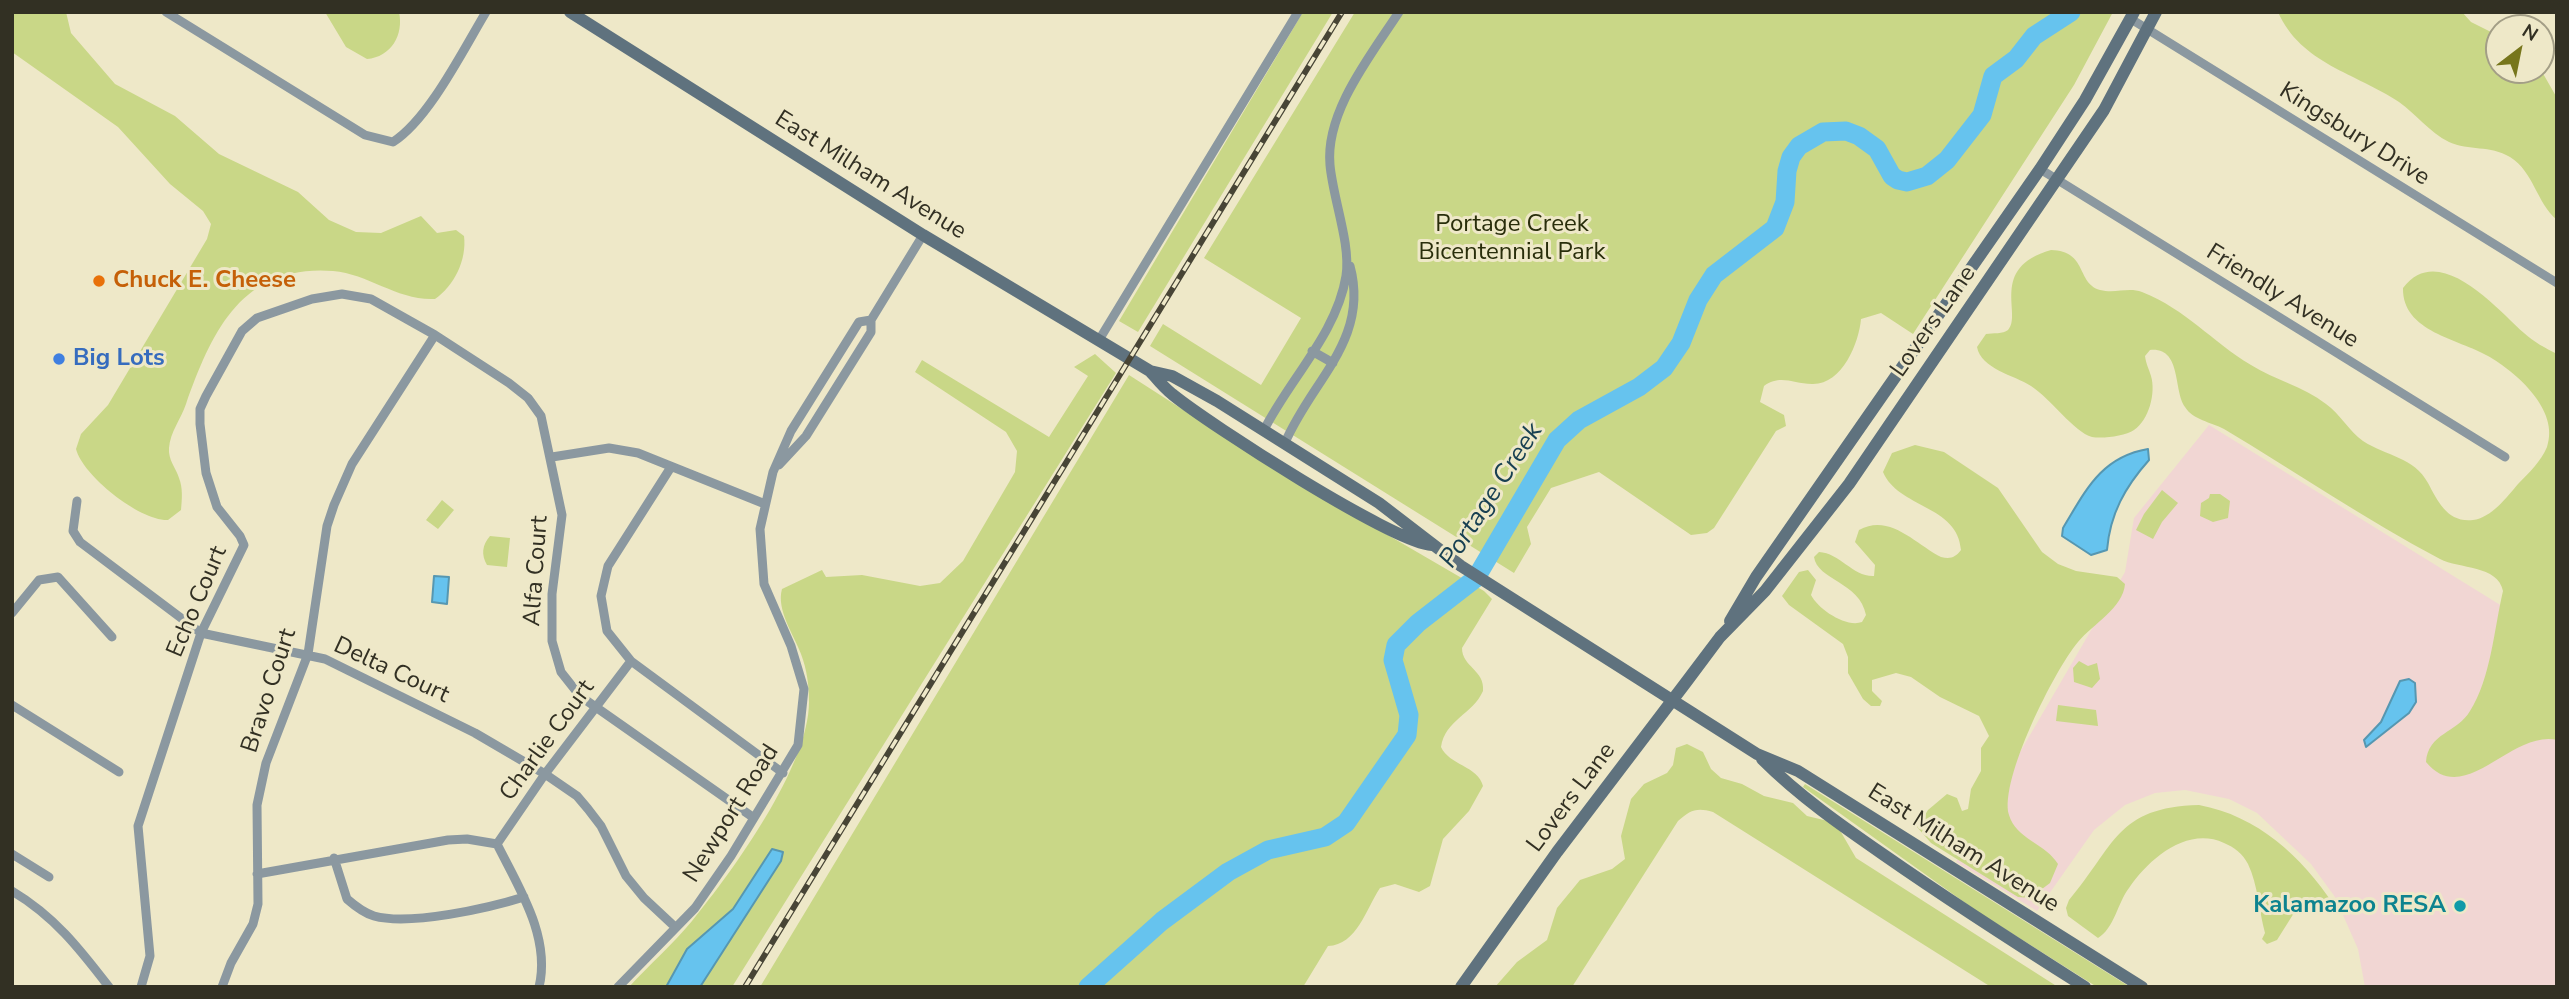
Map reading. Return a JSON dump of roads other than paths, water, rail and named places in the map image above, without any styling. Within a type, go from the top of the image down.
[{"type":"street","points":[[166,12],[366,135],[393,142],[419,118],[486,12]]},
{"type":"street","points":[[1099,340],[1298,12]]},
{"type":"street","points":[[1264,430],[1312,351],[1339,299],[1346,274],[1330,163],[1332,141],[1339,116],[1353,86],[1399,12]]},
{"type":"street","name":"Lovers Lane","points":[[1461,987],[1557,852],[1673,698],[1720,638],[1765,591],[1849,484],[2104,110],[2156,12]]},
{"type":"street","name":"East Milham Avenue","points":[[575,14],[923,234],[1150,372],[1172,394],[1253,449],[1372,520],[1421,544],[1432,545]]},
{"type":"street","name":"Lovers Lane","points":[[1720,638],[1756,577],[2039,169],[2133,16]]},
{"type":"street","name":"Kingsbury Drive","points":[[2133,16],[2147,30],[2557,283]]},
{"type":"street","name":"Friendly Avenue","points":[[2039,169],[2505,457]]},
{"type":"street","name":"Newport Road","points":[[774,472],[806,436],[871,332],[871,320],[923,234]]},
{"type":"street","points":[[1285,443],[1333,363],[1355,312],[1355,285],[1343,241]]},
{"type":"street","name":"Echo Court","points":[[141,987],[150,956],[138,826],[201,633],[244,545],[217,507],[210,489],[202,443],[200,409],[242,331],[257,318],[280,308],[342,294],[371,299],[435,335]]},
{"type":"street","name":"Newport Road","points":[[618,987],[674,926],[695,908],[783,773],[798,745],[804,690],[790,646],[764,584],[759,549],[765,504],[774,472],[791,431],[859,322],[871,320]]},
{"type":"street","name":"Bravo Court","points":[[222,987],[253,924],[258,904],[257,804],[266,763],[308,654],[327,526],[352,464],[435,335]]},
{"type":"street","name":"Alfa Court","points":[[435,335],[528,398],[541,416],[552,457],[562,515],[552,594],[552,641],[561,672],[580,696],[754,818]]},
{"type":"street","points":[[1312,351],[1333,363]]},
{"type":"street","name":"East Milham Avenue","points":[[1150,372],[1172,376],[1285,443],[1379,503],[1423,534],[1432,545],[1757,754],[1798,771],[2142,987]]},
{"type":"street","points":[[552,457],[609,448],[638,453],[765,504]]},
{"type":"street","points":[[671,467],[608,566],[601,596],[607,631],[631,661],[783,773]]},
{"type":"street","name":"Delta Court","points":[[77,501],[73,531],[80,542],[93,555],[201,633],[326,659],[475,733],[577,796],[601,826],[626,876],[644,898],[674,926]]},
{"type":"street","points":[[12,613],[39,580],[58,577],[112,638]]},
{"type":"street","name":"Charlie Court","points":[[497,844],[545,774],[631,661]]},
{"type":"street","points":[[12,705],[119,772]]},
{"type":"street","name":"East Milham Avenue","points":[[1757,754],[1782,779],[1860,839],[2085,987]]},
{"type":"street","points":[[257,874],[334,858],[448,840],[467,839],[497,844],[524,897],[543,951],[539,987]]},
{"type":"street","points":[[12,854],[49,877]]},
{"type":"street","points":[[334,858],[347,899],[373,916],[395,919],[475,912],[524,897]]},
{"type":"street","points":[[12,891],[37,905],[67,932],[109,987]]},
{"type":"water","points":[[2148,449],[2149,460],[2133,480],[2115,513],[2107,550],[2091,555],[2062,536],[2063,528],[2096,477],[2118,459]]},
{"type":"water","points":[[434,576],[449,577],[447,604],[432,602]]},
{"type":"water","points":[[2409,679],[2415,683],[2416,702],[2409,713],[2366,747],[2364,740],[2381,722],[2400,681]]},
{"type":"water","points":[[772,849],[783,852],[781,861],[700,987],[666,987],[687,949],[733,909]]},
{"type":"waterway","name":"Portage Creek","points":[[1088,987],[1162,921],[1228,872],[1268,850],[1325,837],[1346,823],[1407,735],[1409,715],[1393,660],[1396,645],[1418,623],[1476,578],[1557,440],[1579,420],[1639,387],[1664,368],[1681,343],[1698,300],[1714,275],[1775,228],[1785,202],[1787,171],[1791,157],[1799,146],[1823,132],[1846,131],[1859,136],[1877,149],[1892,176],[1898,180],[1907,182],[1927,176],[1947,160],[1982,115],[1993,76],[2016,59],[2034,36],[2071,12]]},
{"type":"railway","points":[[745,987],[1342,12]]},
{"type":"place","name":"Chuck E. Cheese","points":[[99,281]]},
{"type":"place","name":"Big Lots","points":[[59,359]]},
{"type":"place","name":"Kalamazoo RESA","points":[[2460,906]]},
{"type":"park label","name":"Portage Creek Bicentennial Park","points":[[1512,239]]}]
